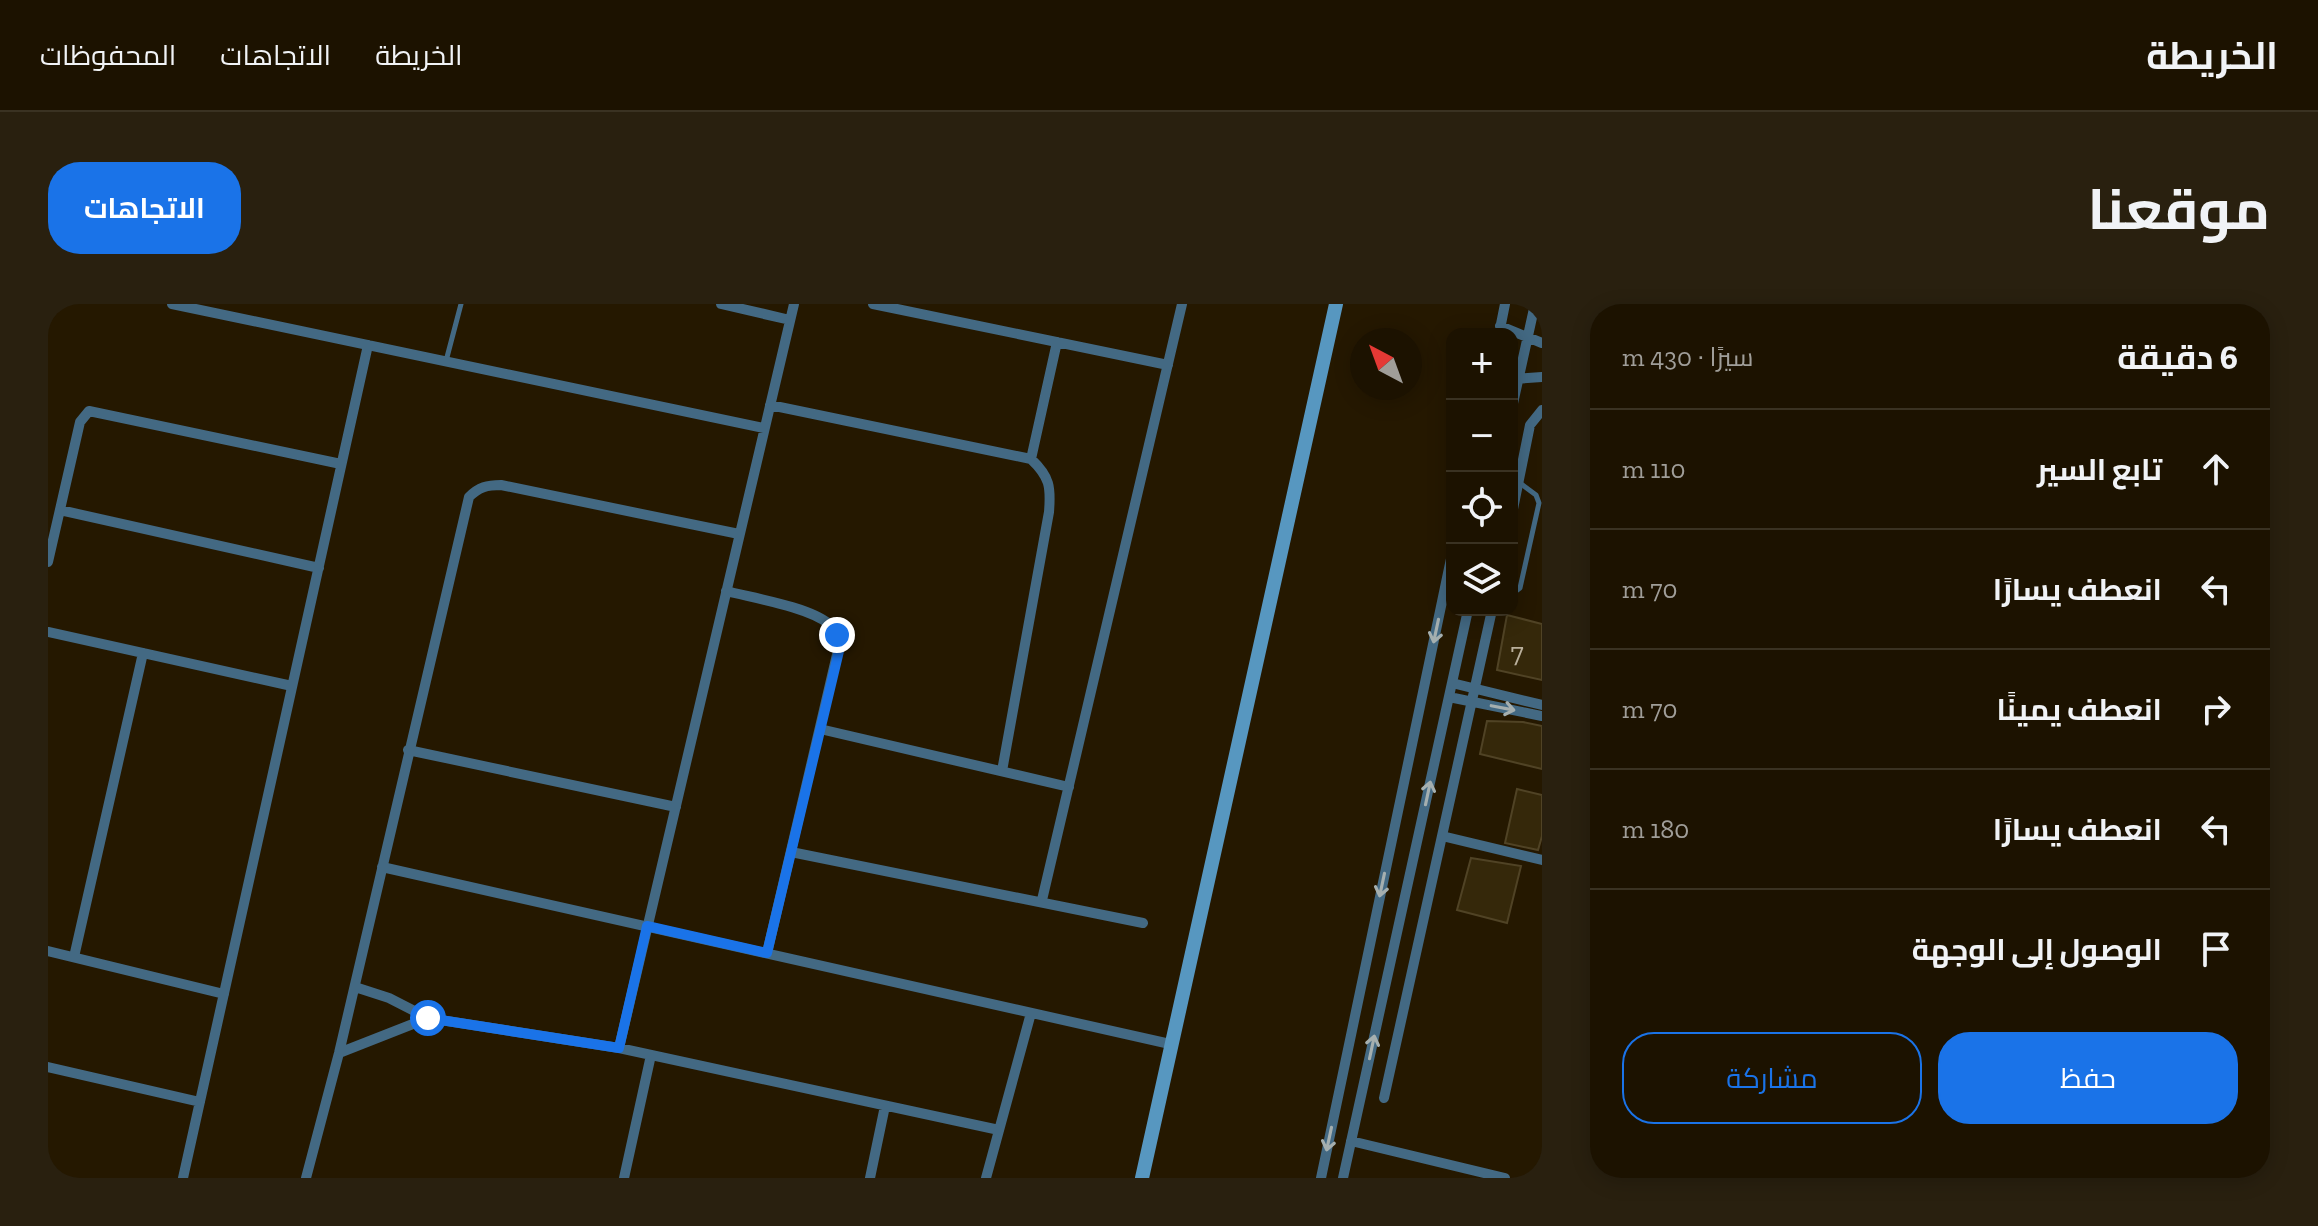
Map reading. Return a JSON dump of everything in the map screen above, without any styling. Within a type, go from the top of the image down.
[{"type":"street","points":[[172,304],[764,428]]},
{"type":"street","points":[[721,304],[790,320]]},
{"type":"street","points":[[619,1048],[794,304]]},
{"type":"street","points":[[873,304],[914,308],[1168,365]]},
{"type":"street","points":[[1042,900],[1182,304]]},
{"type":"street","points":[[1142,1178],[1336,304]]},
{"type":"street","points":[[1499,328],[1505,304]]},
{"type":"street","points":[[1518,368],[1535,304]]},
{"type":"street","points":[[1518,335],[1542,343]]},
{"type":"street","points":[[1031,459],[1057,342]]},
{"type":"street","points":[[183,1178],[368,345]]},
{"type":"street","points":[[1518,379],[1542,377]]},
{"type":"street","points":[[770,405],[1031,459],[1045,472],[1051,492],[1049,512],[1002,771]]},
{"type":"street","points":[[48,562],[80,422],[85,414],[94,410],[341,464]]},
{"type":"street","points":[[1518,487],[1530,425],[1542,410]]},
{"type":"street","points":[[306,1178],[355,987],[465,506],[476,489],[501,485],[739,534]]},
{"type":"street","points":[[60,510],[319,568]]},
{"type":"street","points":[[1321,1178],[1446,583]]},
{"type":"street","points":[[726,591],[811,614],[834,630],[839,651],[767,953]]},
{"type":"street","points":[[1343,1178],[1467,616]]},
{"type":"street","points":[[1384,1098],[1422,946],[1442,836],[1491,616]]},
{"type":"street","points":[[48,632],[292,686]]},
{"type":"street","points":[[74,957],[143,653]]},
{"type":"street","points":[[1452,683],[1473,696],[1542,716]]},
{"type":"street","points":[[1449,697],[1473,696],[1542,705]]},
{"type":"street","points":[[820,729],[1069,787]]},
{"type":"street","points":[[408,750],[676,807]]},
{"type":"street","points":[[1442,836],[1542,860]]},
{"type":"street","points":[[791,852],[1042,900],[1143,923]]},
{"type":"street","points":[[382,867],[1170,1044]]},
{"type":"street","points":[[48,951],[224,994]]},
{"type":"street","points":[[355,987],[389,998],[428,1018],[619,1048],[999,1130]]},
{"type":"street","points":[[986,1178],[1031,1013]]},
{"type":"street","points":[[339,1053],[428,1018]]},
{"type":"street","points":[[624,1178],[651,1055]]},
{"type":"street","points":[[48,1067],[200,1102]]},
{"type":"street","points":[[870,1178],[885,1106]]},
{"type":"street","points":[[1351,1141],[1505,1178]]},
{"type":"lane","points":[[446,362],[461,304]]},
{"type":"lane","points":[[1518,590],[1539,503],[1536,495],[1519,482]]},
{"type":"building","points":[[1507,616],[1542,624],[1542,680],[1497,670]]},
{"type":"building","points":[[1487,721],[1542,726],[1542,769],[1480,754]]},
{"type":"building","points":[[1517,789],[1542,795],[1542,836],[1538,850],[1505,843]]},
{"type":"building","points":[[1471,858],[1521,866],[1507,923],[1457,910]]},
{"type":"route","points":[[428,1018],[619,1048],[647,926],[767,953],[839,651],[837,635]]}]
